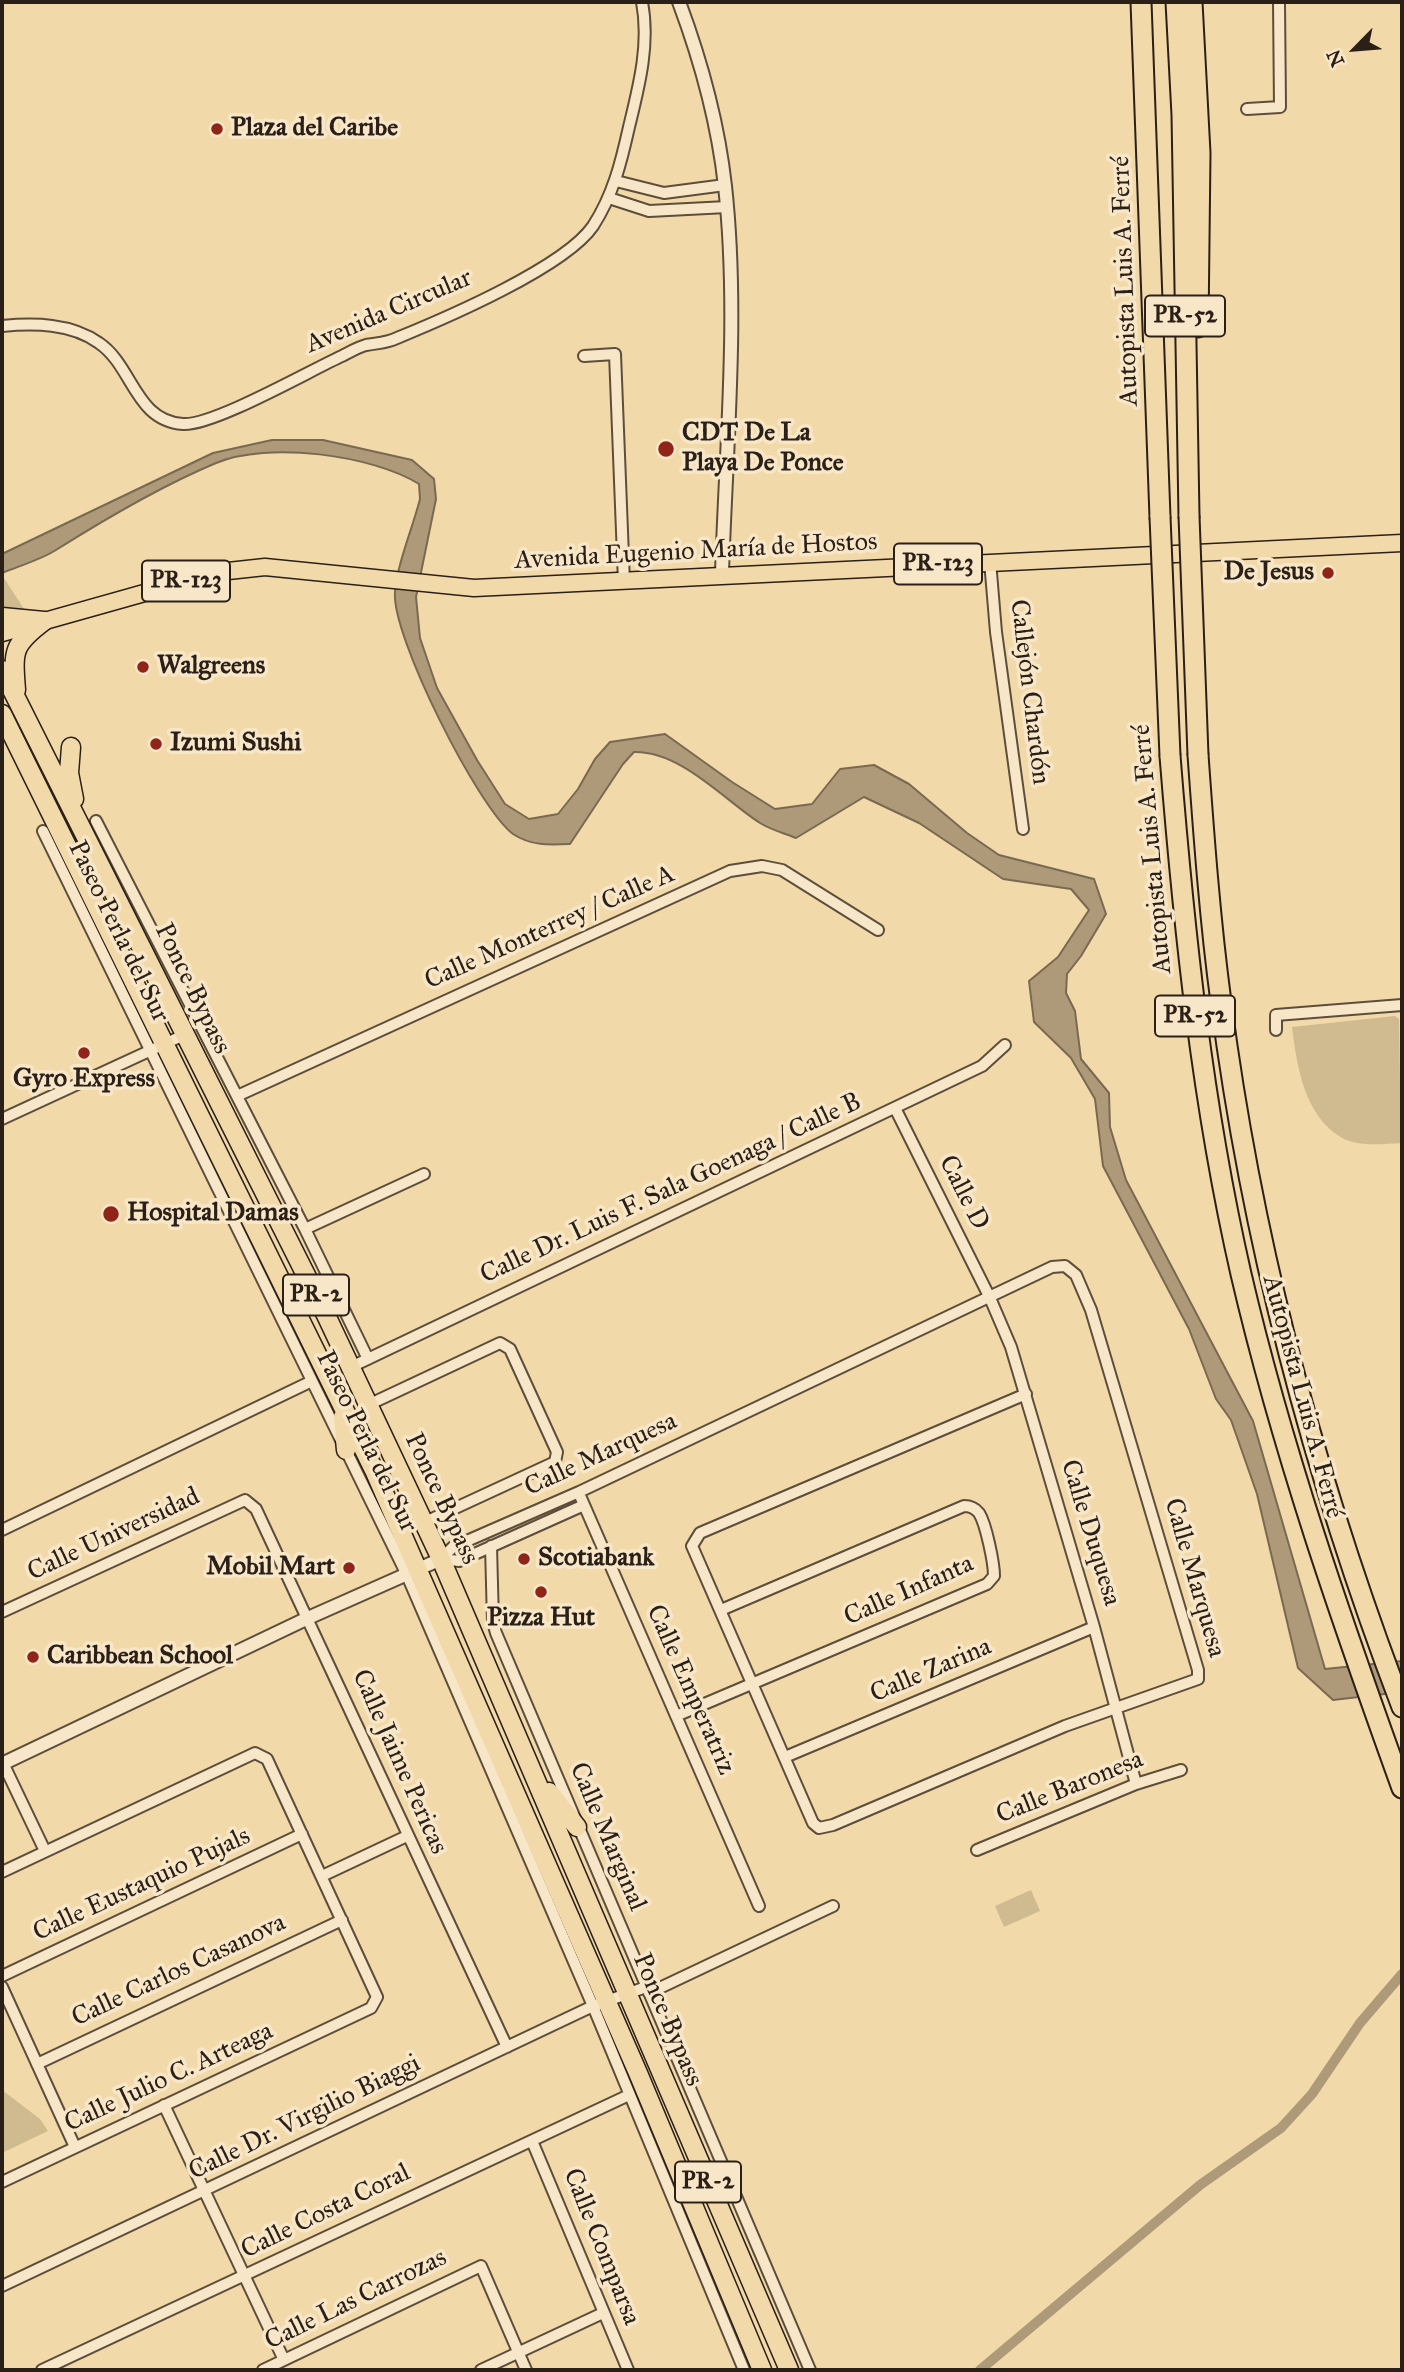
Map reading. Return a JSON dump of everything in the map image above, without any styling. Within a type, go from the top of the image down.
[{"type":"highway","name":"Autopista Luis A. Ferré","points":[[1141,2],[1170,756],[1193,1006],[1241,1273],[1307,1519],[1402,1788]]},
{"type":"highway","name":"Autopista Luis A. Ferré","points":[[1176,2],[1182,116],[1189,516],[1198,755],[1221,1004],[1247,1160],[1268,1261],[1349,1560],[1402,1707]]},
{"type":"highway","points":[[1186,381],[1198,356],[1198,78],[1192,2]]},
{"type":"highway","points":[[2,618],[44,621]]},
{"type":"highway","points":[[16,697],[13,654],[22,638],[44,621]]},
{"type":"highway","name":"Ponce Bypass","points":[[2,670],[87,822],[186,1034],[351,1367],[440,1559],[789,2370]]},
{"type":"highway","name":"Ponce Bypass","points":[[2,714],[158,1047],[342,1403],[599,2003],[762,2370]]},
{"type":"highway","points":[[71,747],[69,773],[87,822]]},
{"type":"highway","points":[[38,791],[43,831]]},
{"type":"highway","points":[[342,1403],[346,1450]]},
{"type":"highway","points":[[528,1759],[556,1802],[577,1827]]},
{"type":"main road","name":"Avenida Eugenio María de Hostos","points":[[2,633],[219,572],[265,567],[474,588],[624,582],[723,573],[1402,543]]},
{"type":"street","name":"Avenida Circular","points":[[2,326],[28,324],[79,332],[100,343],[122,368],[148,410],[173,423],[195,424],[220,415],[364,345],[396,339],[520,280],[566,253],[591,228],[609,198],[616,181],[644,50],[642,2]]},
{"type":"street","points":[[679,2],[698,54],[715,122],[727,207],[731,276],[723,573]]},
{"type":"street","points":[[1248,109],[1280,107],[1279,2]]},
{"type":"street","points":[[616,181],[664,193],[725,185]]},
{"type":"street","points":[[609,198],[649,211],[727,207]]},
{"type":"street","points":[[584,356],[615,354],[624,582]]},
{"type":"street","name":"Callejón Chardón","points":[[990,561],[997,643],[1023,829]]},
{"type":"street","points":[[87,822],[237,1096],[368,1359]]},
{"type":"street","name":"Paseo Perla del Sur","points":[[43,831],[158,1047],[312,1381],[412,1571]]},
{"type":"street","name":"Calle Monterrey / Calle A","points":[[237,1096],[730,871],[761,866],[782,870],[878,930]]},
{"type":"street","points":[[1276,1030],[1276,1014],[1402,1005]]},
{"type":"street","points":[[2,1119],[186,1034]]},
{"type":"street","name":"Calle Dr. Luis F. Sala Goenaga / Calle B","points":[[351,1367],[982,1066],[1005,1045]]},
{"type":"street","name":"Calle D","points":[[895,1108],[989,1298]]},
{"type":"street","points":[[305,1229],[424,1174]]},
{"type":"street","name":"Calle Marquesa","points":[[440,1559],[453,1547],[579,1492],[1052,1267],[1065,1266],[1076,1275],[1091,1310],[1198,1670],[1198,1679],[1117,1706],[819,1828],[813,1823],[692,1546],[700,1533],[1026,1394]]},
{"type":"street","name":"Calle Duquesa","points":[[989,1298],[1011,1347],[1026,1394],[1117,1706],[1136,1784]]},
{"type":"street","points":[[368,1405],[500,1343],[510,1349],[557,1452],[555,1462],[423,1523]]},
{"type":"street","points":[[2,1530],[312,1381]]},
{"type":"street","name":"Calle Emperatriz","points":[[579,1492],[759,1906]]},
{"type":"street","name":"Calle Universidad","points":[[2,1612],[245,1500]]},
{"type":"street","name":"Calle Jaime Pericas","points":[[245,1500],[256,1509],[309,1618],[407,1836],[507,2047]]},
{"type":"street","name":"Calle Marquesa","points":[[440,1559],[459,1561],[584,1505]]},
{"type":"street","name":"Calle Infanta","points":[[676,1716],[987,1584],[994,1576],[994,1567],[979,1514],[971,1507],[964,1506],[721,1610]]},
{"type":"street","points":[[532,1512],[538,1527]]},
{"type":"street","name":"Calle Marginal","points":[[491,1546],[493,1622],[496,1633],[810,2370]]},
{"type":"street","points":[[45,1851],[2,1763],[440,1559]]},
{"type":"street","name":"Calle Zarina","points":[[785,1757],[1094,1627]]},
{"type":"street","points":[[2,1872],[255,1753],[267,1759],[342,1920]]},
{"type":"street","name":"Calle Baronesa","points":[[977,1850],[1136,1784],[1181,1770]]},
{"type":"street","name":"Calle Eustaquio Pujals","points":[[2,1976],[302,1834]]},
{"type":"street","points":[[322,1876],[407,1836]]},
{"type":"street","name":"Calle Dr. Virgilio Biaggi","points":[[2,2286],[599,2003],[647,1990],[833,1906]]},
{"type":"street","name":"Calle Julio C. Arteaga","points":[[2,2182],[373,2007],[377,1997],[342,1920]]},
{"type":"street","name":"Calle Carlos Casanova","points":[[37,2064],[229,1970],[342,1920]]},
{"type":"street","points":[[2,1987],[75,2147]]},
{"type":"street","points":[[599,2003],[629,2095],[744,2370]]},
{"type":"street","name":"Calle Costa Coral","points":[[42,2370],[629,2095]]},
{"type":"street","points":[[164,2105],[284,2360]]},
{"type":"street","name":"Calle Comparsa","points":[[533,2141],[628,2370]]},
{"type":"street","name":"Calle Las Carrozas","points":[[263,2370],[481,2266],[526,2370]]},
{"type":"street","points":[[481,2370],[603,2314]]},
{"type":"shaded area","points":[[272,440],[323,440],[412,460],[434,479],[436,499],[416,597],[420,638],[437,688],[477,760],[505,804],[529,819],[558,814],[578,789],[595,759],[610,742],[665,734],[775,809],[812,804],[840,769],[874,765],[909,784],[967,833],[999,855],[1094,879],[1106,914],[1067,974],[1066,993],[1075,1011],[1081,1059],[1109,1093],[1110,1127],[1126,1180],[1253,1421],[1325,1669],[1402,1661],[1402,1692],[1333,1700],[1298,1668],[1257,1494],[1231,1420],[1216,1399],[1189,1329],[1103,1166],[1095,1099],[1071,1058],[1034,1022],[1029,981],[1058,957],[1089,910],[1071,889],[1003,879],[919,823],[864,797],[796,838],[760,823],[685,768],[668,759],[634,752],[623,764],[570,844],[533,843],[513,834],[479,791],[459,757],[421,681],[397,614],[396,581],[420,499],[419,484],[375,465],[319,454],[291,452],[238,456],[176,481],[50,554],[2,573],[2,554],[213,453]]},
{"type":"shaded area","points":[[2,575],[28,615],[2,612]]},
{"type":"shaded area","points":[[1395,1016],[1399,1019],[1401,1143],[1371,1144],[1349,1141],[1329,1129],[1311,1103],[1300,1073],[1292,1027]]},
{"type":"shaded area","points":[[1031,1890],[1040,1911],[1004,1927],[995,1906]]},
{"type":"shaded area","points":[[2,2090],[40,2119],[48,2131],[2,2153]]},
{"type":"waterway","points":[[980,2370],[1200,2185],[1281,2128],[1312,2094],[1360,2023],[1402,1974]]},
{"type":"place","name":"Plaza del Caribe","points":[[217,129]]},
{"type":"place","name":"CDT De La Playa De Ponce","points":[[666,449]]},
{"type":"place","name":"De Jesus","points":[[1328,573]]},
{"type":"place","name":"Walgreens","points":[[143,667]]},
{"type":"place","name":"Izumi Sushi","points":[[156,744]]},
{"type":"place","name":"Gyro Express","points":[[84,1053]]},
{"type":"place","name":"Hospital Damas","points":[[111,1214]]},
{"type":"place","name":"Scotiabank","points":[[524,1559]]},
{"type":"place","name":"Mobil Mart","points":[[349,1568]]},
{"type":"place","name":"Pizza Hut","points":[[541,1592]]},
{"type":"place","name":"Caribbean School","points":[[33,1657]]}]
